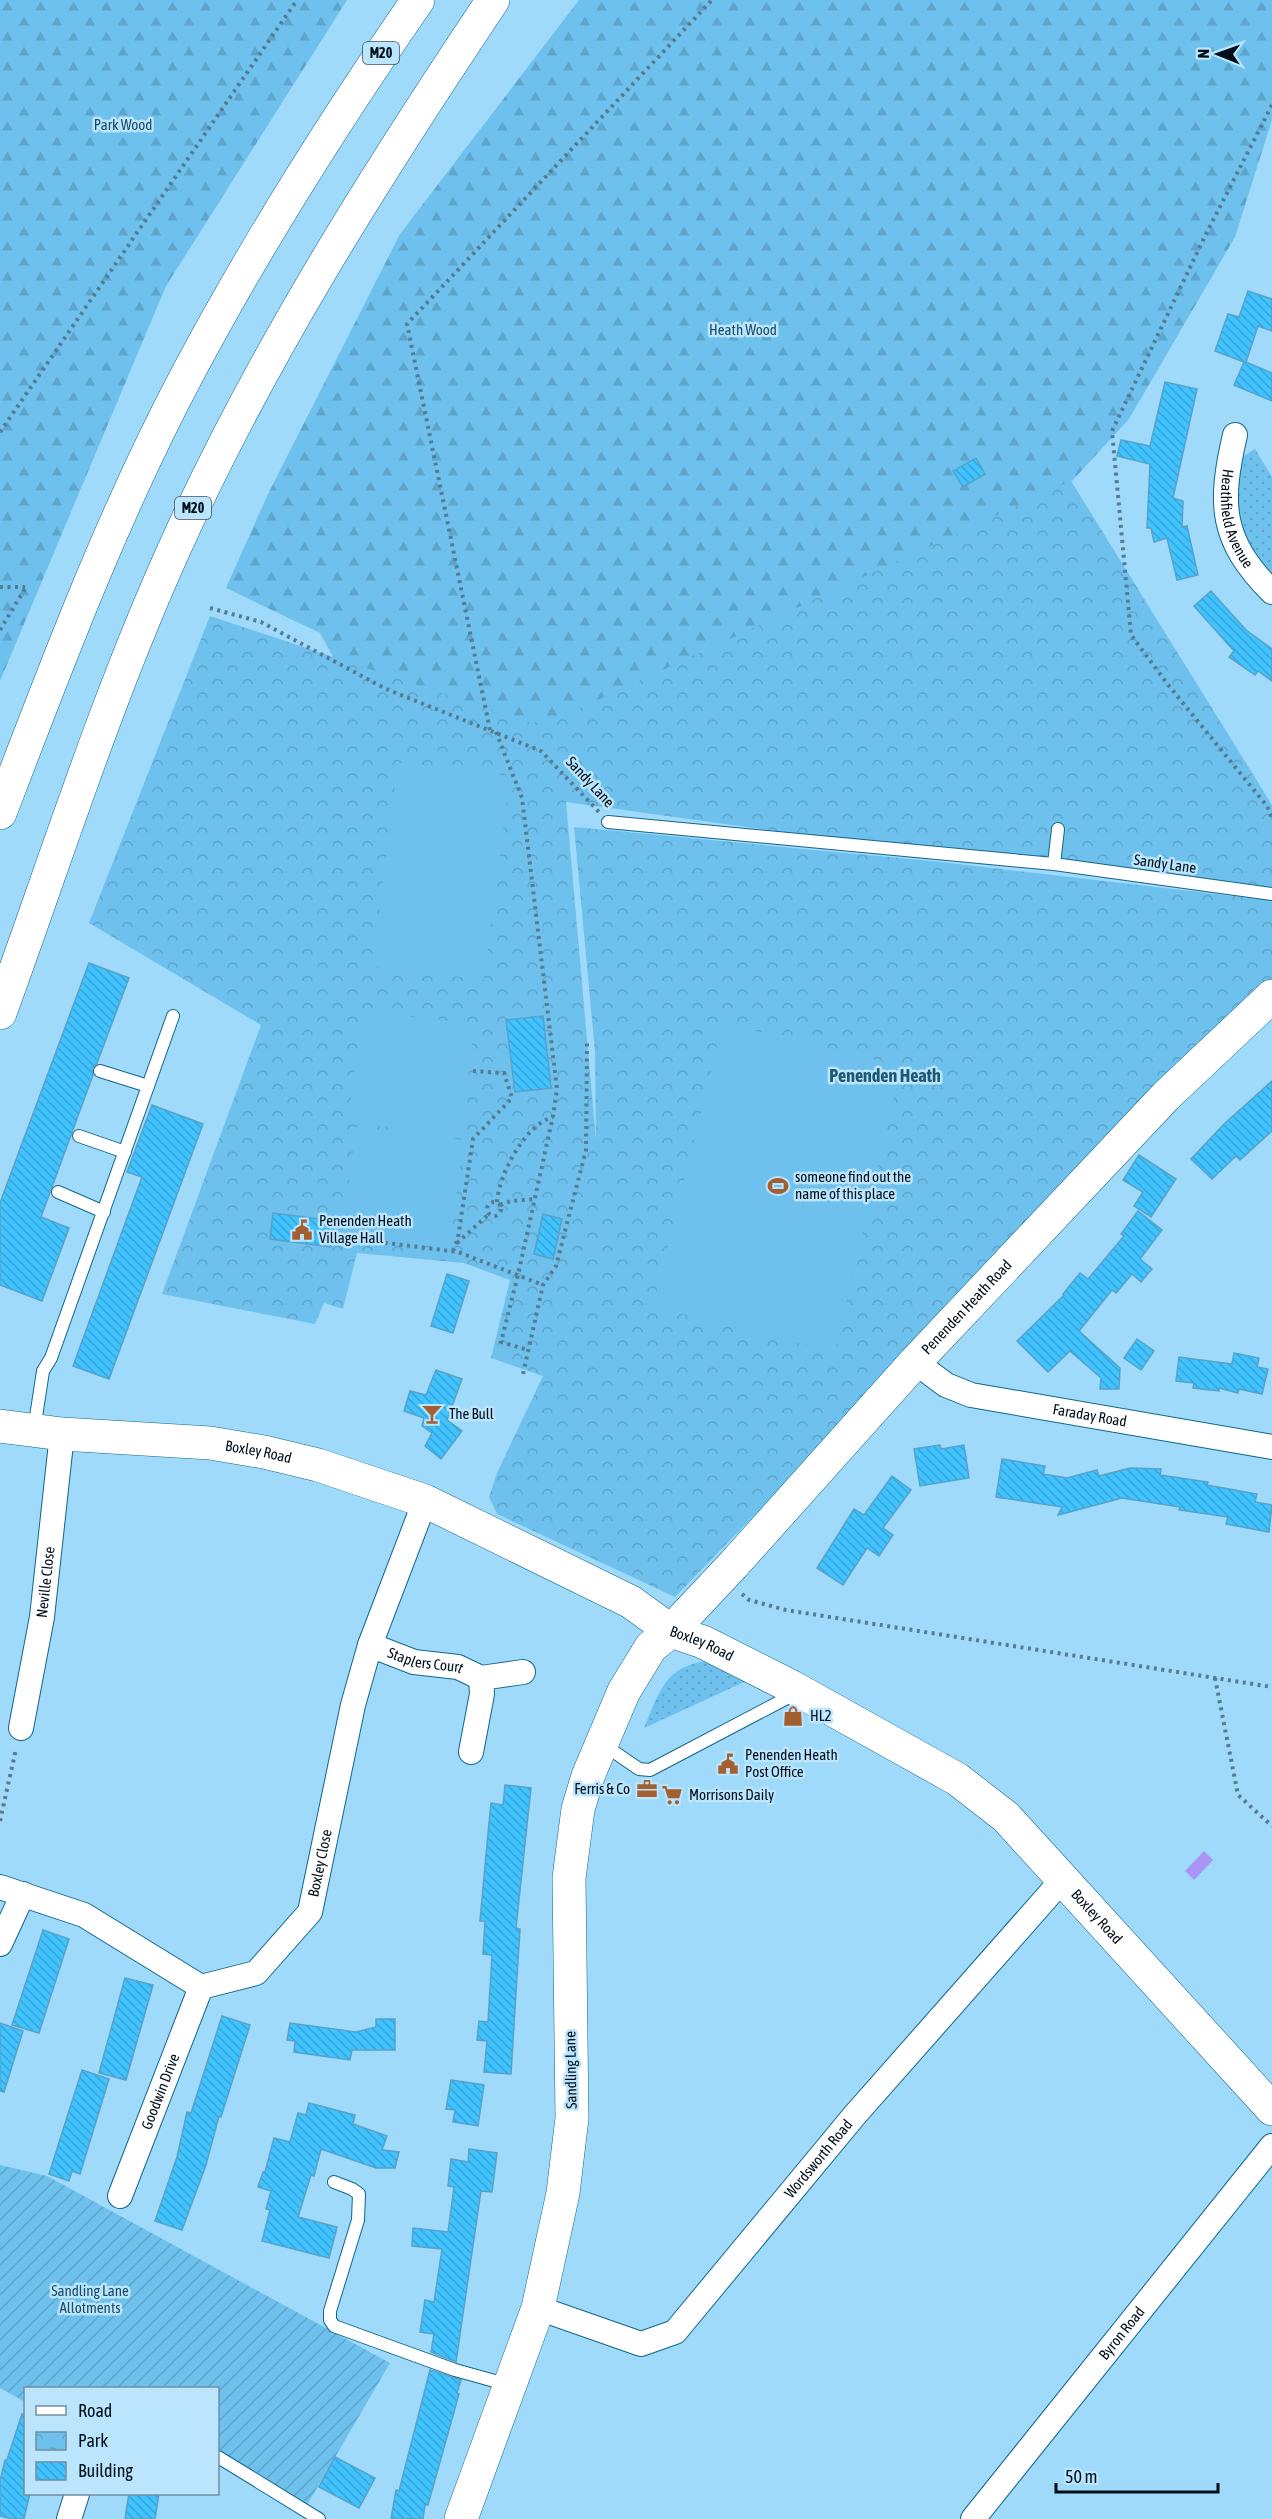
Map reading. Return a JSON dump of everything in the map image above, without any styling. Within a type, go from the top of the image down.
[{"type":"main road","name":"M20","points":[[344,107],[396,0]]},
{"type":"main road","name":"M20","points":[[0,813],[75,619],[149,452],[225,305],[344,107],[418,0]]},
{"type":"main road","name":"M20","points":[[0,1013],[118,685],[175,546],[209,474],[252,391],[339,238],[492,0]]},
{"type":"main road","name":"Penenden Heath Road","points":[[671,1631],[915,1362],[1166,1096],[1272,996]]},
{"type":"main road","name":"Boxley Road","points":[[0,1426],[48,1432],[210,1443],[264,1452],[318,1465],[425,1502],[631,1602],[671,1631],[703,1642],[792,1687],[957,1779],[1006,1817],[1272,2109]]},
{"type":"main road","name":"Sandling Lane","points":[[461,2519],[538,2308],[563,2193],[572,2118],[569,1878],[578,1809],[600,1743],[624,1691],[651,1647],[671,1631]]},
{"type":"street","name":"Heathfield Avenue","points":[[1235,435],[1224,501],[1227,520],[1245,562],[1272,592]]},
{"type":"street","name":"Faraday Road","points":[[915,1362],[946,1384],[971,1395],[1272,1446]]},
{"type":"street","name":"Neville Close","points":[[21,1728],[42,1617],[48,1432]]},
{"type":"street","name":"Boxley Close","points":[[201,1988],[256,1973],[310,1912],[353,1705],[370,1645],[425,1502]]},
{"type":"street","name":"Staplers Court","points":[[370,1645],[414,1662],[458,1667],[481,1678],[523,1672]]},
{"type":"street","name":"Staplers Court","points":[[471,1752],[482,1694],[481,1678]]},
{"type":"street","name":"Wordsworth Road","points":[[538,2308],[641,2344],[675,2332],[854,2116],[1063,1880]]},
{"type":"street","points":[[0,1887],[84,1915],[201,1988]]},
{"type":"street","points":[[0,1944],[23,1894]]},
{"type":"street","name":"Goodwin Drive","points":[[120,2196],[201,1988]]},
{"type":"street","name":"Byron Road","points":[[973,2519],[1272,2146]]},
{"type":"street","points":[[69,2519],[76,2495]]},
{"type":"lane","name":"Sandy Lane","points":[[608,822],[1054,864],[1272,894]]},
{"type":"lane","points":[[1054,864],[1058,829]]},
{"type":"lane","points":[[48,1432],[43,1371],[51,1358],[174,1016]]},
{"type":"lane","points":[[100,1071],[148,1086]]},
{"type":"lane","points":[[79,1136],[125,1152]]},
{"type":"lane","points":[[58,1192],[104,1212]]},
{"type":"lane","points":[[600,1743],[639,1769],[650,1770],[787,1698],[792,1687]]},
{"type":"lane","points":[[334,2182],[359,2194],[360,2205],[358,2220],[330,2311],[330,2320],[334,2326],[455,2370],[510,2385]]},
{"type":"lane","points":[[219,2458],[319,2519]]},
{"type":"path","points":[[0,432],[297,0]]},
{"type":"path","points":[[528,1350],[501,1342],[553,1117],[556,1089],[522,798],[493,731],[407,324],[712,0]]},
{"type":"path","points":[[1272,105],[1206,234],[1113,431],[1131,635],[1169,686],[1267,806],[1272,818]]},
{"type":"path","points":[[0,587],[26,586],[0,630]]},
{"type":"path","name":"Sandy Lane","points":[[210,608],[261,622],[386,688],[542,751],[608,822]]},
{"type":"path","points":[[523,1374],[543,1285],[556,1266],[586,1149],[587,1043]]},
{"type":"path","points":[[453,1251],[473,1139],[512,1098],[504,1073],[471,1071]]},
{"type":"path","points":[[489,1214],[496,1216],[500,1214],[498,1188],[504,1171],[535,1127],[543,1120],[553,1117]]},
{"type":"path","points":[[489,1214],[488,1205],[535,1199]]},
{"type":"path","points":[[456,1243],[489,1214]]},
{"type":"path","points":[[340,1237],[453,1251],[543,1285]]},
{"type":"path","points":[[749,1600],[786,1610],[1272,1687]]},
{"type":"path","points":[[1215,1678],[1238,1794],[1272,1826]]},
{"type":"path","points":[[0,1821],[21,1728]]},
{"type":"green space","name":"Park Wood","points":[[0,0],[347,0],[166,286],[0,681]]},
{"type":"green space","name":"Heath Wood","points":[[579,0],[1272,0],[1272,120],[1235,237],[1129,419],[1072,481],[725,750],[374,732],[320,633],[226,588],[268,494],[400,234]]},
{"type":"green space","points":[[1255,449],[1272,477],[1272,580],[1262,572],[1234,515],[1239,459]]},
{"type":"green space","points":[[1071,481],[1272,805],[1272,981],[675,1597],[497,1514],[489,1497],[497,1473],[543,1376],[491,1358],[510,1280],[464,1263],[357,1253],[343,1309],[324,1303],[315,1324],[162,1294],[261,1025],[89,923],[210,616],[541,726]],"holes":[[[566,802],[1259,898],[941,862],[574,827],[595,1052],[596,1141]]]},
{"type":"green space","points":[[398,762],[510,776],[484,980],[372,966]]},
{"type":"green space","points":[[362,1011],[474,1024],[461,1136],[348,1122]]},
{"type":"green space","name":"someone find out the name of this place","points":[[723,1023],[901,1066],[835,1352],[653,1307]]},
{"type":"green space","points":[[356,1127],[463,1140],[450,1246],[343,1233]]},
{"type":"green space","points":[[706,1661],[753,1678],[644,1728],[659,1693],[672,1676],[692,1664]]},
{"type":"green space","name":"Sandling Lane Allotments","points":[[0,2165],[47,2176],[390,2363],[303,2512],[219,2462],[219,2387],[24,2387],[24,2401],[0,2388]]},
{"type":"shaded area","points":[[1204,1851],[1213,1860],[1194,1880],[1185,1871]]},
{"type":"building","points":[[1248,291],[1272,299],[1272,331],[1258,326],[1246,362],[1272,373],[1272,401],[1234,385],[1244,362],[1215,351],[1228,314],[1239,317]]},
{"type":"building","points":[[1165,382],[1197,389],[1173,498],[1183,501],[1182,527],[1187,526],[1198,575],[1177,580],[1167,538],[1154,542],[1151,528],[1147,528],[1150,464],[1117,456],[1121,440],[1150,446]]},
{"type":"building","points":[[976,458],[985,474],[963,487],[953,471]]},
{"type":"building","points":[[1211,591],[1246,630],[1272,649],[1272,681],[1258,671],[1255,675],[1229,657],[1234,651],[1194,606]]},
{"type":"building","points":[[89,963],[129,978],[97,1063],[92,1068],[93,1075],[41,1217],[69,1228],[42,1301],[0,1285],[0,1203]]},
{"type":"building","points":[[543,1016],[551,1088],[515,1092],[506,1020]]},
{"type":"building","points":[[1272,1081],[1272,1131],[1240,1160],[1236,1156],[1212,1179],[1191,1159],[1224,1124]]},
{"type":"building","points":[[152,1105],[203,1124],[109,1379],[73,1366],[142,1177],[127,1172]]},
{"type":"building","points":[[1139,1155],[1176,1179],[1151,1217],[1134,1206],[1143,1192],[1123,1180]]},
{"type":"building","points":[[1138,1211],[1162,1230],[1140,1259],[1152,1269],[1141,1282],[1132,1274],[1116,1293],[1112,1290],[1079,1331],[1120,1368],[1119,1389],[1100,1389],[1101,1378],[1070,1351],[1048,1372],[1017,1341],[1064,1295],[1080,1273],[1088,1279],[1124,1236],[1121,1234]]},
{"type":"building","name":"Penenden Heath Village Hall","points":[[273,1213],[334,1221],[331,1247],[270,1239]]},
{"type":"building","points":[[543,1214],[562,1219],[553,1259],[534,1254]]},
{"type":"building","points":[[447,1274],[469,1281],[453,1333],[431,1326]]},
{"type":"building","points":[[1137,1339],[1154,1351],[1141,1370],[1124,1358]]},
{"type":"building","points":[[1234,1353],[1259,1358],[1257,1367],[1268,1369],[1262,1394],[1239,1389],[1238,1393],[1219,1388],[1219,1391],[1193,1388],[1194,1383],[1176,1381],[1179,1357],[1232,1364]]},
{"type":"building","name":"The Bull","points":[[436,1370],[462,1379],[447,1420],[462,1431],[441,1459],[425,1446],[432,1433],[422,1426],[424,1418],[404,1411],[410,1391],[426,1395]]},
{"type":"building","points":[[940,1445],[941,1449],[964,1445],[969,1478],[920,1486],[914,1449]]},
{"type":"building","points":[[1002,1459],[1045,1466],[1043,1474],[1067,1478],[1097,1470],[1099,1476],[1130,1468],[1161,1469],[1160,1475],[1208,1482],[1207,1485],[1257,1494],[1255,1502],[1272,1505],[1269,1532],[1226,1524],[1228,1517],[1122,1498],[1058,1515],[1062,1507],[996,1497]]},
{"type":"building","points":[[892,1476],[911,1490],[883,1528],[893,1535],[879,1556],[867,1548],[843,1585],[817,1568],[854,1509],[864,1515]]},
{"type":"building","points":[[505,1785],[531,1788],[516,1928],[520,1929],[511,2074],[484,2072],[487,2041],[477,2040],[479,2021],[488,2022],[492,1955],[483,1954],[485,1921],[480,1921],[491,1803],[503,1805]]},
{"type":"building","points":[[43,1930],[69,1939],[39,2033],[12,2025]]},
{"type":"building","points":[[125,1978],[153,1985],[126,2080],[99,2073]]},
{"type":"building","points":[[222,2016],[250,2025],[221,2117],[219,2116],[206,2165],[182,2230],[155,2221],[177,2157],[187,2112],[191,2113]]},
{"type":"building","points":[[376,2019],[395,2019],[395,2050],[352,2050],[350,2060],[294,2052],[295,2041],[287,2040],[290,2023],[356,2032],[376,2027]]},
{"type":"building","points":[[0,2023],[23,2031],[4,2092],[0,2091]]},
{"type":"building","points":[[82,2070],[109,2079],[80,2174],[72,2171],[69,2181],[49,2174]]},
{"type":"building","points":[[451,2080],[484,2085],[478,2126],[453,2122],[455,2110],[446,2109]]},
{"type":"building","points":[[309,2103],[355,2115],[353,2124],[387,2136],[382,2150],[399,2152],[395,2168],[376,2168],[321,2149],[314,2176],[311,2175],[298,2217],[337,2227],[329,2258],[262,2241],[270,2210],[266,2209],[271,2191],[258,2187],[263,2172],[265,2172],[274,2138],[290,2142],[298,2113],[306,2115]]},
{"type":"building","points":[[469,2149],[497,2153],[492,2192],[481,2191],[456,2362],[431,2352],[434,2334],[420,2332],[425,2300],[434,2302],[442,2249],[412,2246],[413,2228],[448,2232],[454,2187],[448,2186],[451,2159],[468,2162]]},
{"type":"building","points":[[430,2370],[461,2380],[457,2393],[459,2394],[428,2505],[425,2505],[423,2519],[391,2519],[396,2490],[399,2491]]},
{"type":"building","points":[[22,2414],[24,2414],[24,2495],[30,2495],[24,2519],[0,2516],[0,2481],[5,2460],[7,2460]]},
{"type":"building","points":[[335,2457],[375,2478],[359,2508],[319,2487]]},
{"type":"building","points":[[129,2495],[159,2495],[155,2519],[125,2519]]},
{"type":"place","name":"someone find out the name of this place","points":[[778,1186]]},
{"type":"place","name":"Penenden Heath Village Hall","points":[[302,1230]]},
{"type":"place","name":"The Bull","points":[[432,1414]]},
{"type":"place","name":"HL2","points":[[793,1716]]},
{"type":"place","name":"Penenden Heath Post Office","points":[[728,1764]]},
{"type":"place","name":"Ferris & Co","points":[[647,1789]]},
{"type":"place","name":"Morrisons Daily","points":[[672,1795]]},
{"type":"district","name":"Penenden Heath","points":[[885,1076]]}]
